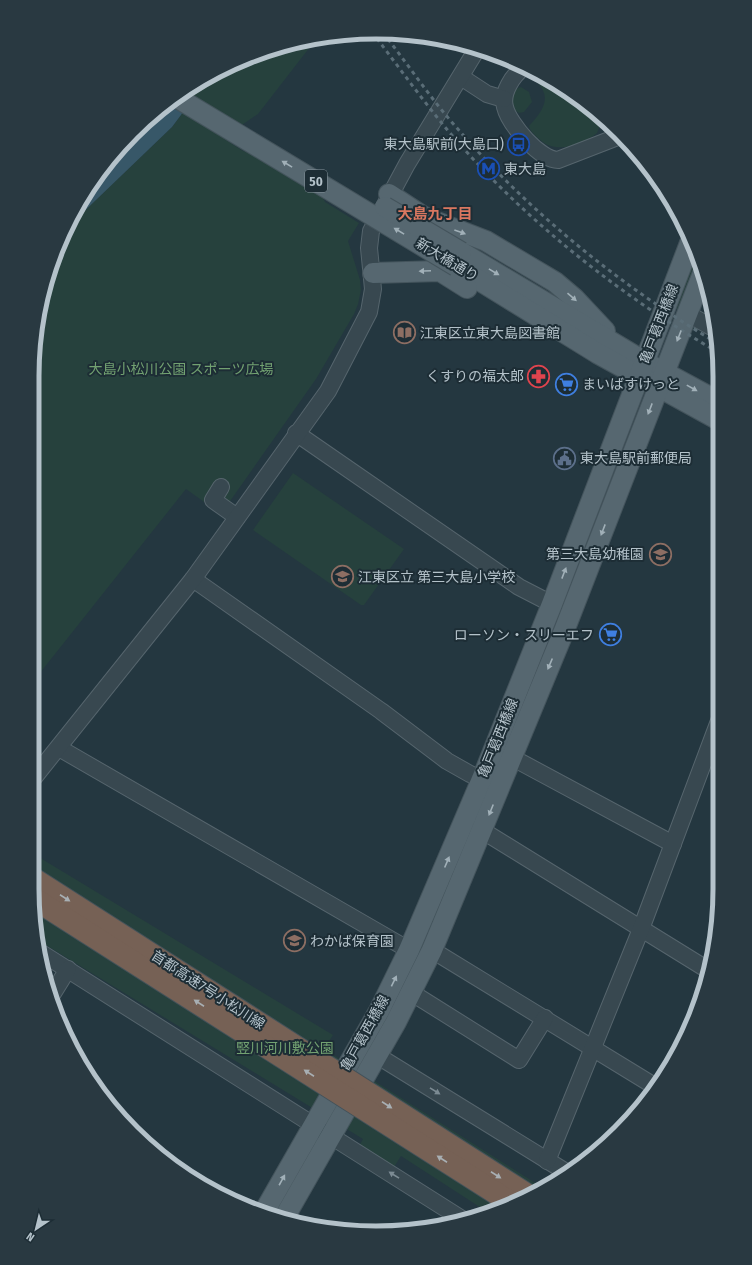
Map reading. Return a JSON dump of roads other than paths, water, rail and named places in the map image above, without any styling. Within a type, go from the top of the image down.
[{"type":"highway","name":"首都高速7号小松川線","points":[[39,882],[523,1192]]},
{"type":"highway","name":"首都高速7号小松川線","points":[[40,902],[506,1200]]},
{"type":"main road","name":"新大橋通り","points":[[195,92],[458,259],[597,353],[642,369],[662,380],[713,416]]},
{"type":"main road","name":"新大橋通り","points":[[182,101],[458,259],[616,344],[642,369]]},
{"type":"main road","points":[[390,194],[424,217],[486,242],[555,282],[590,314],[616,344]]},
{"type":"main road","name":"亀戸葛西橋線","points":[[267,1207],[379,1011],[409,950],[482,779],[552,604],[688,249]]},
{"type":"main road","points":[[373,273],[440,271],[545,335],[597,353]]},
{"type":"main road","name":"亀戸葛西橋線","points":[[286,1214],[378,1056],[412,993],[432,950],[483,831],[511,757],[564,631],[700,282]]},
{"type":"main road","name":"新大橋通り","points":[[662,380],[713,400]]},
{"type":"street","points":[[39,772],[193,579],[296,433],[328,391],[369,312],[373,289],[373,273],[369,248],[371,231],[390,194],[474,54]]},
{"type":"street","points":[[519,71],[507,88],[504,99],[505,107],[510,118],[536,150],[547,158],[558,160],[614,138]]},
{"type":"street","points":[[461,77],[487,94],[504,99]]},
{"type":"street","points":[[590,148],[600,140],[606,130]]},
{"type":"street","points":[[688,314],[709,326]]},
{"type":"street","points":[[296,433],[519,587],[552,604]]},
{"type":"street","points":[[221,487],[213,500],[238,517]]},
{"type":"street","points":[[193,579],[381,711],[447,761],[500,787]]},
{"type":"street","points":[[547,1161],[641,929],[713,736]]},
{"type":"street","points":[[59,748],[409,950]]},
{"type":"street","points":[[511,757],[673,844]]},
{"type":"street","points":[[483,831],[704,968]]},
{"type":"street","points":[[432,950],[651,1084]]},
{"type":"street","points":[[45,955],[458,1216]]},
{"type":"street","points":[[55,990],[68,969]]},
{"type":"street","points":[[412,993],[519,1060],[545,1018]]},
{"type":"street","points":[[378,1056],[562,1170]]},
{"type":"water","points":[[195,92],[172,127],[80,216],[96,189],[123,154],[154,123]]},
{"type":"railway","points":[[377,39],[450,133],[479,165],[542,226],[610,281],[682,331],[712,349]]},
{"type":"railway","points":[[388,40],[457,128],[485,159],[546,218],[578,246],[612,272],[681,321],[711,339]]},
{"type":"place","name":"東大島駅前(大島口)","points":[[519,144]]},
{"type":"place","name":"東大島","points":[[489,169]]},
{"type":"place","name":"江東区立東大島図書館","points":[[405,333]]},
{"type":"place","name":"くすりの福太郎","points":[[539,376]]},
{"type":"place","name":"まいばすけっと","points":[[567,384]]},
{"type":"place","name":"東大島駅前郵便局","points":[[565,458]]},
{"type":"place","name":"第三大島幼稚園","points":[[660,554]]},
{"type":"place","name":"江東区立 第三大島小学校","points":[[343,577]]},
{"type":"place","name":"ローソン・スリーエフ","points":[[610,635]]},
{"type":"place","name":"わかば保育園","points":[[294,941]]},
{"type":"district","name":"大島九丁目","points":[[435,214]]},
{"type":"park label","name":"大島小松川公園 スポーツ広場","points":[[181,369]]},
{"type":"park label","name":"竪川河川敷公園","points":[[285,1048]]}]
